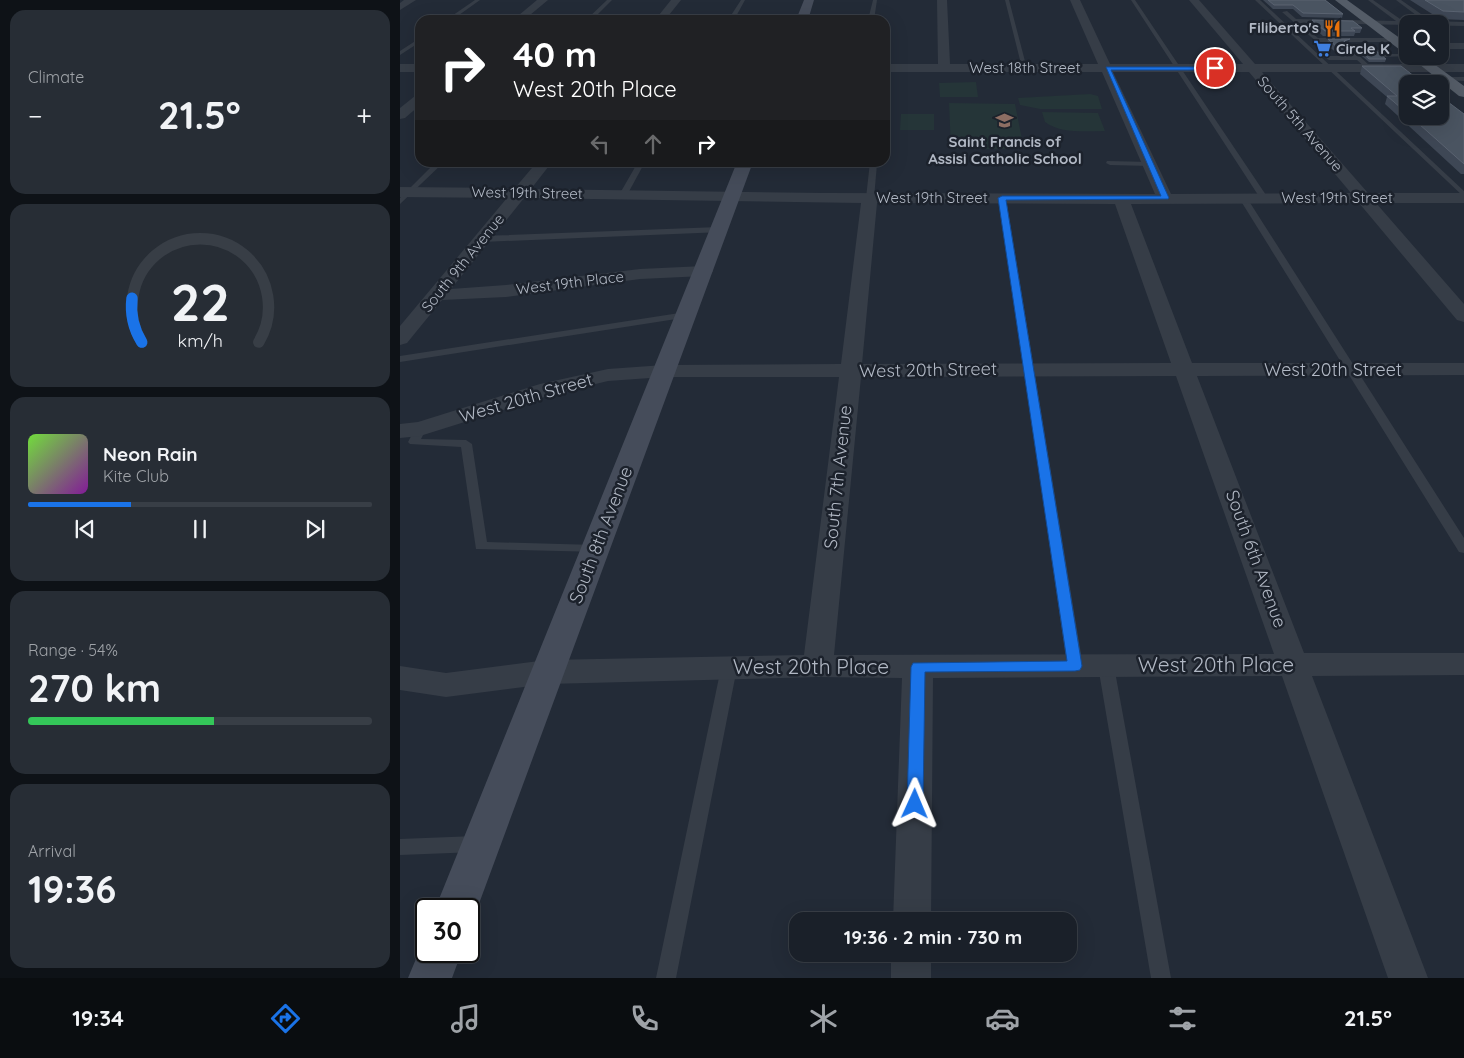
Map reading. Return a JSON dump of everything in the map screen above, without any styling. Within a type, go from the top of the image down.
[{"type":"main road","points":[[1340,0],[1399,44]]},
{"type":"main road","points":[[1427,65],[1440,75]]},
{"type":"main road","points":[[1449,82],[1464,94]]},
{"type":"street","points":[[400,7],[411,0]]},
{"type":"street","points":[[524,15],[543,0]]},
{"type":"street","points":[[664,15],[676,0]]},
{"type":"street","points":[[804,15],[810,0]]},
{"type":"street","points":[[942,0],[944,68]]},
{"type":"street","points":[[1075,0],[1108,68],[1165,198]]},
{"type":"street","name":"South 5th Avenue","points":[[1194,0],[1464,316]]},
{"type":"street","points":[[1449,46],[1464,46]]},
{"type":"street","name":"West 18th Street","points":[[890,68],[1253,68],[1329,63],[1369,68],[1464,68]]},
{"type":"street","points":[[400,68],[415,68]]},
{"type":"street","points":[[400,115],[415,103]]},
{"type":"street","name":"South 9th Avenue","points":[[400,339],[540,167]]},
{"type":"street","name":"South 8th Avenue","points":[[460,898],[744,167]]},
{"type":"street","name":"West 19th Street","points":[[403,196],[520,192],[732,198],[1464,197]]},
{"type":"street","name":"South 7th Avenue","points":[[818,666],[870,198]]},
{"type":"street","name":"South 6th Avenue","points":[[1122,198],[1408,978]]},
{"type":"street","name":"West 19th Place","points":[[437,295],[506,291],[640,274],[704,271]]},
{"type":"street","name":"West 20th Street","points":[[410,430],[548,389],[608,375],[664,371],[1464,369]]},
{"type":"street","name":"West 20th Place","points":[[400,678],[446,685],[547,672],[818,666],[1464,664]]},
{"type":"street","points":[[912,912],[918,667]]},
{"type":"street","points":[[911,962],[911,978]]},
{"type":"street","points":[[430,978],[436,963]]},
{"type":"lane","points":[[456,15],[478,0]]},
{"type":"lane","points":[[594,15],[610,0]]},
{"type":"lane","points":[[734,15],[743,0]]},
{"type":"lane","points":[[872,15],[875,0]]},
{"type":"lane","points":[[1007,0],[1025,68]]},
{"type":"lane","points":[[1133,0],[1264,198]]},
{"type":"lane","points":[[1257,0],[1329,63],[1464,197]]},
{"type":"lane","points":[[1370,0],[1399,20]]},
{"type":"lane","points":[[1398,0],[1420,15]]},
{"type":"lane","points":[[1285,12],[1317,40],[1399,45]]},
{"type":"lane","points":[[1295,21],[1399,22]]},
{"type":"lane","points":[[1449,23],[1464,24]]},
{"type":"lane","points":[[1309,34],[1399,45]]},
{"type":"lane","points":[[400,53],[415,43]]},
{"type":"lane","points":[[1369,68],[1360,57],[1347,47],[1399,45]]},
{"type":"lane","points":[[1374,56],[1382,56],[1399,46]]},
{"type":"lane","points":[[1372,47],[1382,56]]},
{"type":"lane","points":[[1329,63],[1360,57]]},
{"type":"lane","points":[[1449,79],[1464,79]]},
{"type":"lane","points":[[1110,163],[1151,164]]},
{"type":"lane","points":[[403,196],[435,167]]},
{"type":"lane","points":[[622,195],[639,167]]},
{"type":"lane","points":[[870,198],[873,167]]},
{"type":"lane","points":[[1002,198],[1075,666]]},
{"type":"lane","points":[[1243,198],[1464,549]]},
{"type":"lane","points":[[482,239],[719,230]]},
{"type":"lane","points":[[400,359],[686,315]]},
{"type":"lane","points":[[410,430],[414,442],[466,444],[482,546],[596,549]]},
{"type":"lane","points":[[1106,666],[1162,978]]},
{"type":"lane","points":[[666,978],[729,668]]},
{"type":"lane","points":[[400,847],[481,844]]},
{"type":"shaded area","points":[[976,82],[978,97],[940,97],[939,83]]},
{"type":"shaded area","points":[[1090,94],[1098,96],[1102,109],[1040,109],[1020,105],[1018,98]]},
{"type":"shaded area","points":[[949,103],[1015,104],[1024,149],[951,149]]},
{"type":"shaded area","points":[[1042,112],[1098,113],[1105,131],[1074,131],[1051,126],[1045,122]]},
{"type":"shaded area","points":[[901,114],[934,114],[934,130],[900,130]]},
{"type":"building","points":[[1268,0],[1325,0],[1343,14],[1303,13],[1293,5],[1274,5]]},
{"type":"building","points":[[1425,0],[1464,0],[1464,12],[1443,11]]},
{"type":"building","points":[[1312,20],[1353,21],[1362,28],[1351,28],[1355,31],[1325,31]]},
{"type":"building","points":[[1328,39],[1350,39],[1344,41],[1350,49],[1339,49]]},
{"type":"building","points":[[1365,42],[1386,59],[1369,59],[1357,48],[1366,47]]},
{"type":"building","points":[[1362,66],[1401,66],[1412,75],[1399,75],[1399,106],[1387,96],[1397,96]]},
{"type":"building","points":[[1449,103],[1464,114],[1464,164],[1420,125],[1449,125]]},
{"type":"place","name":"Filiberto's","points":[[1333,28]]},
{"type":"place","name":"Circle K","points":[[1322,49]]},
{"type":"place","name":"Saint Francis of Assisi Catholic School","points":[[1005,121]]},
{"type":"route","points":[[915,804],[918,667],[1075,666],[1002,198],[1165,198],[1108,68],[1215,68]]}]
